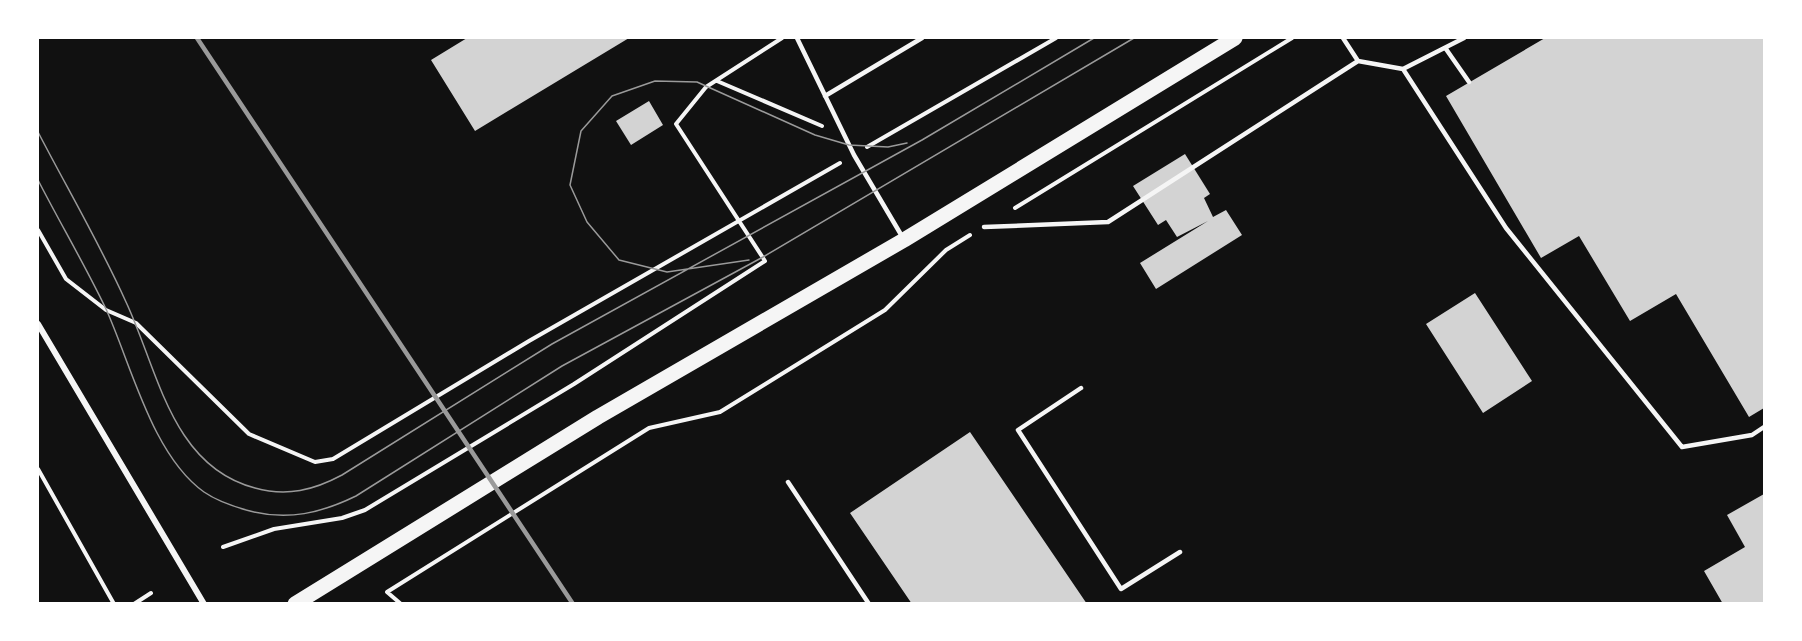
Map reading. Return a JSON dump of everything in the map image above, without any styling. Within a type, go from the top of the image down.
[{"type":"main road","points":[[295,603],[598,417],[904,240],[1234,38]]},
{"type":"street","points":[[38,324],[204,603]]},
{"type":"lane","points":[[796,38],[854,155],[904,240]]},
{"type":"lane","points":[[825,96],[922,38]]},
{"type":"lane","points":[[1343,38],[1358,61]]},
{"type":"lane","points":[[984,227],[1108,222],[1358,61],[1403,69],[1464,38]]},
{"type":"lane","points":[[1446,49],[1469,82]]},
{"type":"lane","points":[[1403,69],[1506,228],[1682,447],[1752,435],[1764,427]]},
{"type":"lane","points":[[1081,388],[1017,430],[1120,589],[1180,552]]},
{"type":"lane","points":[[788,482],[869,603]]},
{"type":"path","points":[[223,547],[274,529],[342,518],[365,510],[574,384],[765,261],[676,124],[706,87],[782,38]]},
{"type":"path","points":[[38,230],[66,279],[106,310],[136,323],[249,434],[315,462],[333,459],[529,341],[1056,38]]},
{"type":"path","points":[[401,603],[387,592],[649,428],[720,411],[885,310],[946,250],[1292,38]]},
{"type":"path","points":[[716,80],[814,124],[843,132]]},
{"type":"path","points":[[38,468],[114,603]]},
{"type":"path","points":[[134,603],[151,592]]},
{"type":"building","points":[[467,38],[629,38],[475,131],[431,60]]},
{"type":"building","points":[[1545,38],[1764,38],[1764,408],[1749,417],[1676,294],[1630,321],[1579,236],[1541,258],[1446,96]]},
{"type":"building","points":[[649,101],[663,125],[631,145],[616,121]]},
{"type":"building","points":[[1185,154],[1210,194],[1204,198],[1213,217],[1226,210],[1242,235],[1156,289],[1140,263],[1208,221],[1177,237],[1166,220],[1158,225],[1133,186]]},
{"type":"building","points":[[1475,293],[1532,381],[1483,413],[1426,324]]},
{"type":"building","points":[[970,432],[1087,604],[912,604],[850,513]]},
{"type":"building","points":[[1764,494],[1764,604],[1723,604],[1704,571],[1745,547],[1727,515]]},
{"type":"tram line","points":[[38,132],[116,280],[171,412],[186,437],[204,459],[227,476],[255,488],[289,492],[321,485],[342,475],[552,344],[922,140],[1094,38]]},
{"type":"tram line","points":[[38,180],[106,309],[145,407],[170,456],[186,476],[204,492],[220,501],[264,514],[304,514],[330,507],[356,496],[562,366],[763,257],[1134,38]]},
{"type":"tram line","points":[[749,260],[667,272],[619,260],[587,222],[570,185],[581,131],[612,96],[655,81],[697,82],[815,135],[849,145],[888,147],[907,143]]},
{"type":"railway","points":[[197,38],[573,604]]}]
